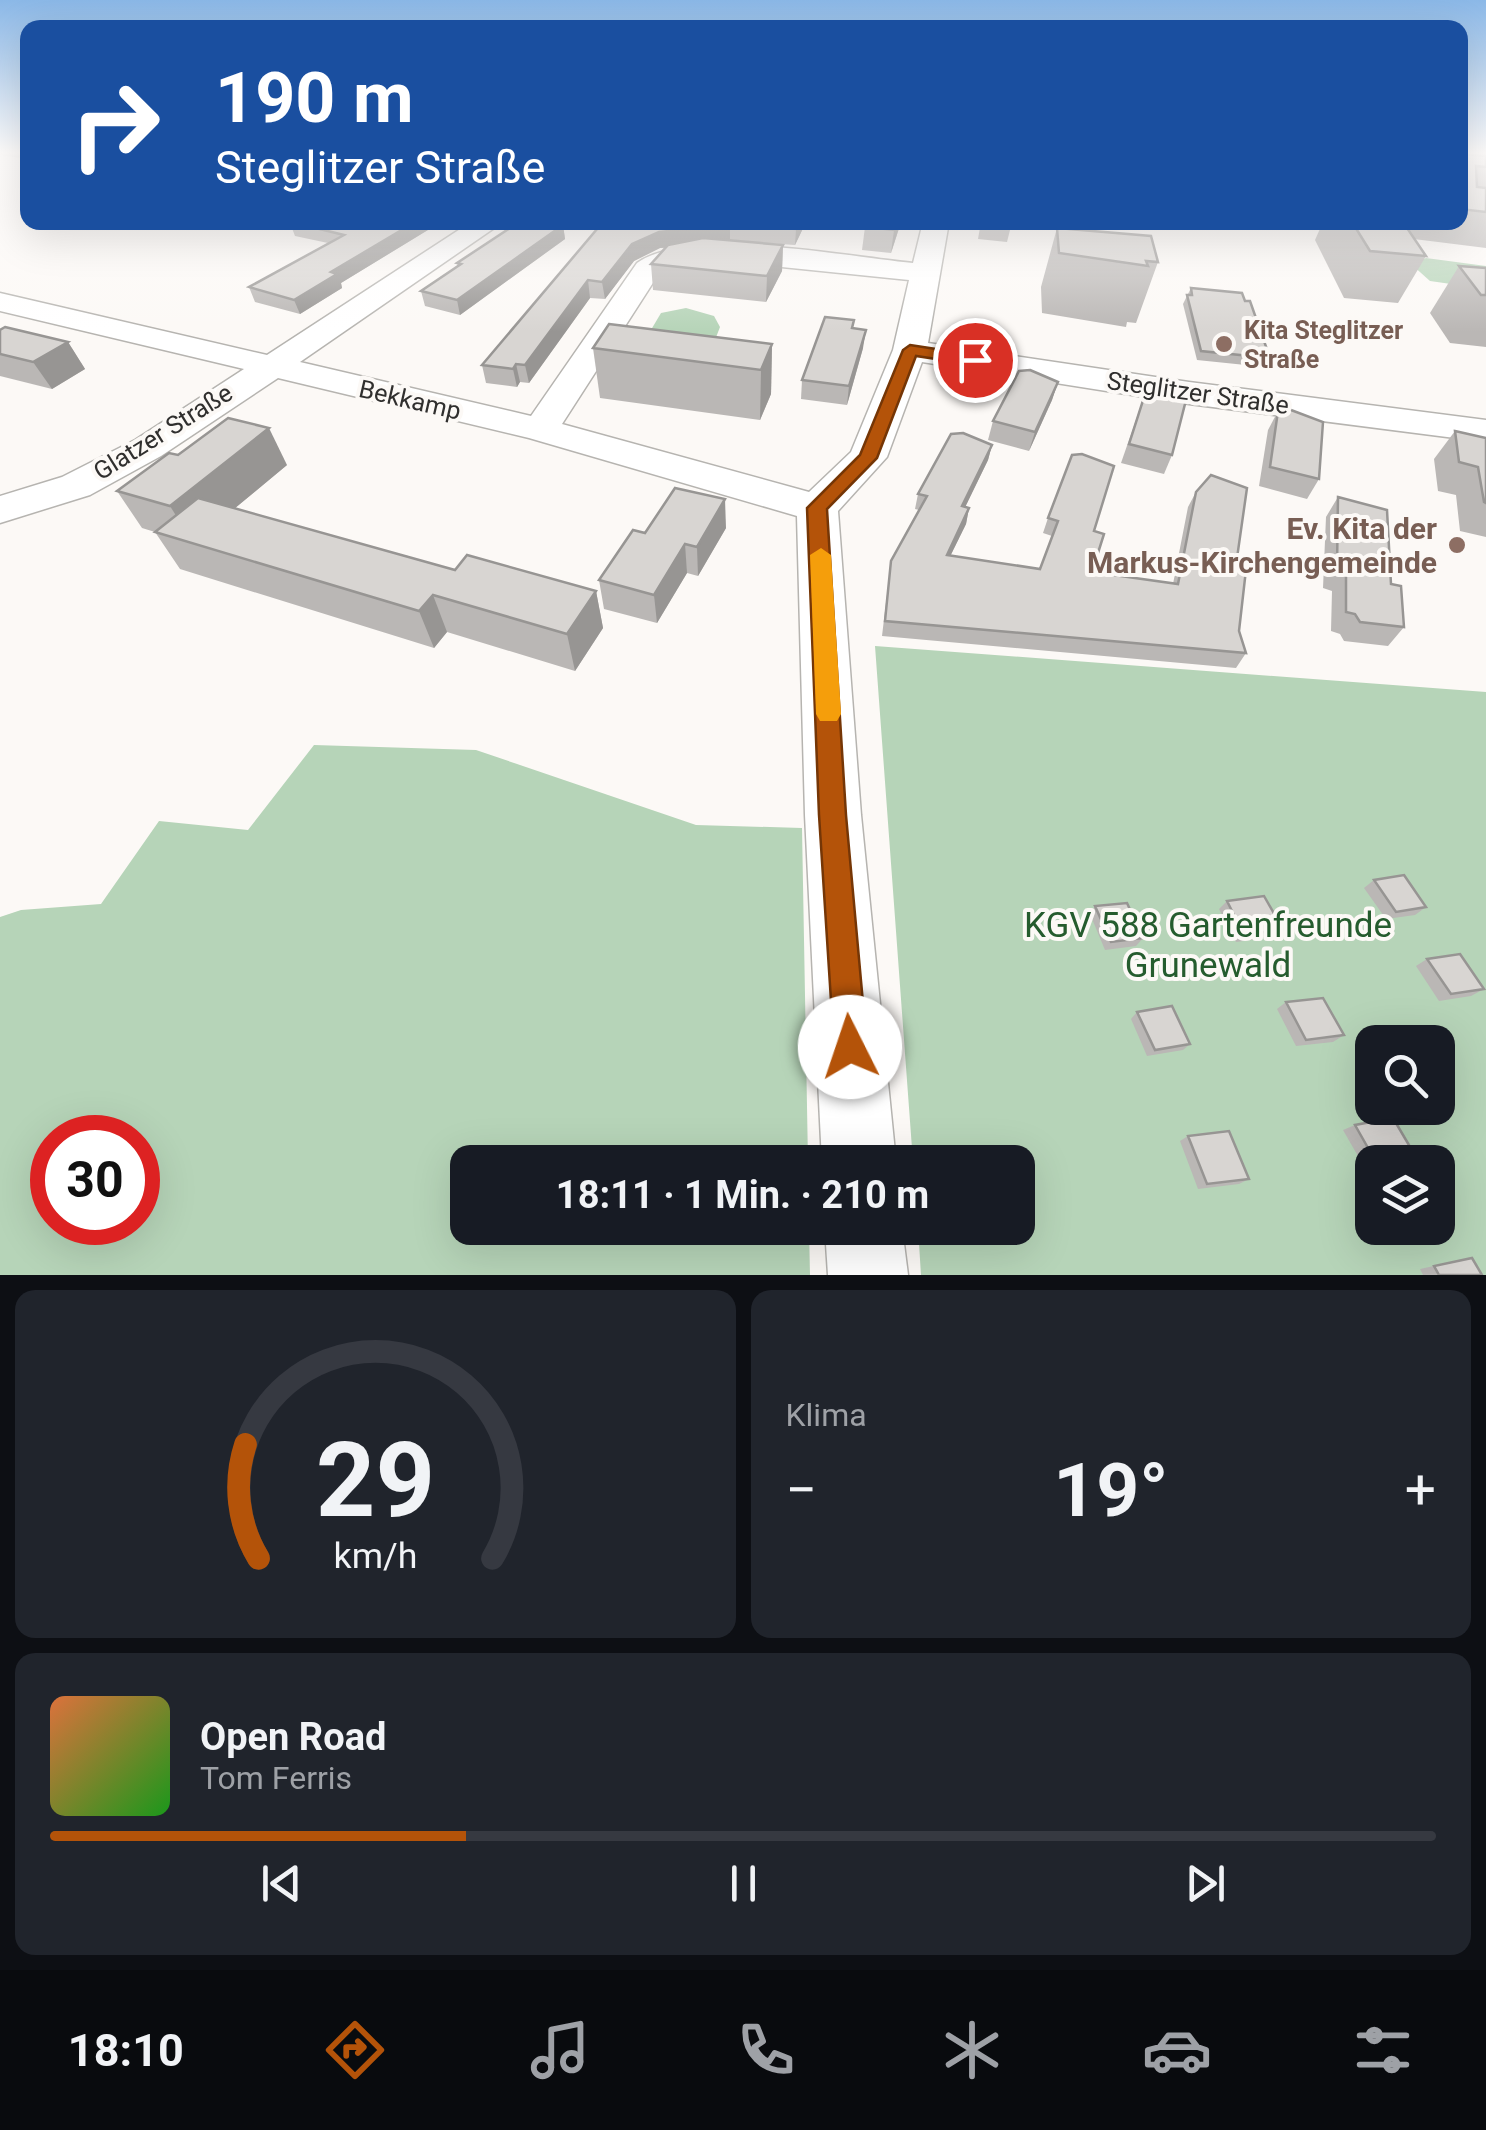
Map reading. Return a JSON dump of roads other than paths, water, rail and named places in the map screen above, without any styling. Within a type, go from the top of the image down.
[{"type":"street","name":"Glatzer Straße","points":[[0,510],[76,486],[148,448],[478,230]]},
{"type":"street","points":[[858,1145],[832,815],[817,508],[868,458],[910,350],[934,230]]},
{"type":"street","points":[[540,430],[629,295],[658,261],[704,251],[926,273]]},
{"type":"street","name":"Bekkamp","points":[[0,302],[540,430],[817,508]]},
{"type":"street","name":"Steglitzer Straße","points":[[910,350],[1189,392],[1486,430]]},
{"type":"street","points":[[865,1245],[868,1275]]},
{"type":"place","name":"Kita Steglitzer Straße","points":[[1224,344]]},
{"type":"place","name":"Ev. Kita der Markus-Kirchengemeinde","points":[[1457,545]]},
{"type":"park label","name":"KGV 588 Gartenfreunde Grunewald","points":[[1208,945]]}]
